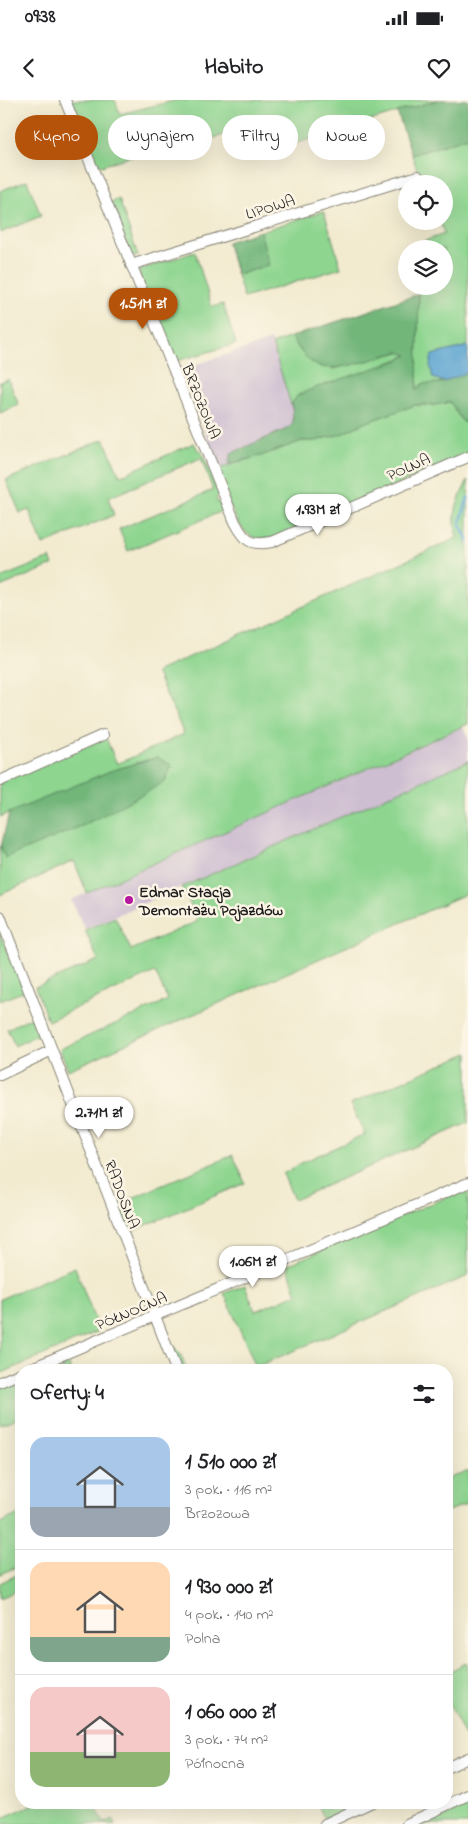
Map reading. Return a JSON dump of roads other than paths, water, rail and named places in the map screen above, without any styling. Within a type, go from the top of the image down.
[{"type":"street","name":"BRZOZOWA","points":[[65,100],[234,522],[249,542]]},
{"type":"street","name":"LIPOWA","points":[[130,265],[398,182]]},
{"type":"street","name":"POLNA","points":[[249,542],[260,544],[272,542],[468,456]]},
{"type":"street","points":[[0,781],[103,735]]},
{"type":"street","name":"RADOSNA","points":[[0,916],[174,1364]]},
{"type":"street","points":[[0,1075],[52,1050]]},
{"type":"street","name":"PÓŁNOCNA","points":[[41,1364],[468,1183]]},
{"type":"street","points":[[0,1382],[15,1376]]},
{"type":"street","points":[[453,1765],[468,1758]]},
{"type":"street","points":[[453,1802],[468,1795]]},
{"type":"street","points":[[326,1824],[357,1809]]},
{"type":"street","points":[[407,1824],[439,1809]]},
{"type":"water","points":[[468,346],[468,372],[444,382],[433,378],[430,365],[432,355]]},
{"type":"waterway","points":[[468,498],[460,524],[468,541]]},
{"type":"place","name":"Edmar Stacja Demontażu Pojazdów","points":[[129,900]]}]
